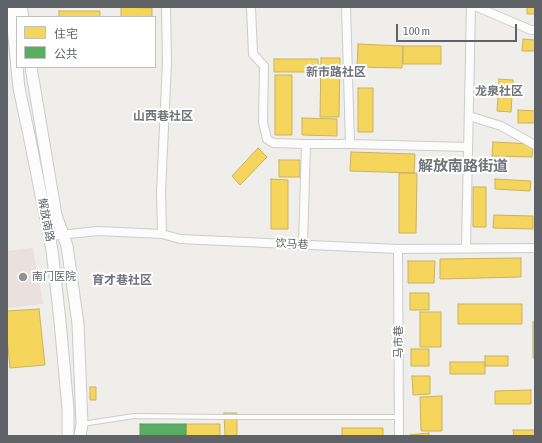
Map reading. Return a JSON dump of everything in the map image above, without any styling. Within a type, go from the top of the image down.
[{"type":"main road","name":"解放南路","points":[[11,7],[16,58]]},
{"type":"main road","name":"解放南路","points":[[17,68],[19,88],[30,135],[52,250],[68,409],[68,436]]},
{"type":"main road","name":"解放南路","points":[[31,68],[56,215],[67,246],[78,324],[82,424],[80,436]]},
{"type":"street","points":[[162,234],[161,192],[166,62],[166,7]]},
{"type":"street","points":[[250,7],[253,54],[264,66],[262,122],[267,138],[273,144],[468,147]]},
{"type":"street","points":[[346,7],[350,144]]},
{"type":"street","points":[[466,248],[471,7]]},
{"type":"street","points":[[477,7],[530,30],[535,30]]},
{"type":"street","points":[[469,116],[501,126],[535,145]]},
{"type":"street","points":[[303,244],[306,144]]},
{"type":"street","name":"饮马巷","points":[[49,236],[98,231],[162,234],[180,239],[398,249],[535,248]]},
{"type":"street","name":"马市巷","points":[[398,249],[399,436]]},
{"type":"lane","points":[[82,424],[134,416],[399,417]]},
{"type":"shaded area","name":"南门医院","points":[[33,248],[43,304],[7,308],[7,251]]},
{"type":"building: 住宅","points":[[121,7],[152,8],[152,16],[121,16]]},
{"type":"building: 住宅","points":[[527,7],[535,7],[535,14],[527,14]]},
{"type":"building: 住宅","points":[[59,11],[100,11],[100,16],[59,16]]},
{"type":"building: 住宅","points":[[523,39],[535,40],[535,51],[522,51]]},
{"type":"building: 住宅","points":[[358,44],[403,46],[402,68],[357,67]]},
{"type":"building: 住宅","points":[[403,46],[441,46],[441,64],[403,64]]},
{"type":"building: 住宅","points":[[321,58],[340,58],[339,117],[320,117]]},
{"type":"building: 住宅","points":[[274,59],[318,59],[318,72],[274,72]]},
{"type":"building: 住宅","points":[[275,75],[292,75],[292,135],[275,135]]},
{"type":"building: 住宅","points":[[499,79],[513,80],[511,112],[497,111]]},
{"type":"building: 住宅","points":[[358,88],[373,88],[373,132],[358,132]]},
{"type":"building: 住宅","points":[[518,110],[535,111],[535,123],[518,123]]},
{"type":"building: 住宅","points":[[302,118],[337,119],[337,136],[302,135]]},
{"type":"building: 住宅","points":[[493,142],[533,144],[532,157],[492,156]]},
{"type":"building: 住宅","points":[[258,148],[267,157],[240,185],[232,176]]},
{"type":"building: 住宅","points":[[351,152],[415,154],[414,173],[350,171]]},
{"type":"building: 住宅","points":[[279,160],[300,160],[300,177],[279,177]]},
{"type":"building: 住宅","points":[[399,173],[417,173],[416,233],[399,233]]},
{"type":"building: 住宅","points":[[271,179],[288,180],[288,229],[271,229]]},
{"type":"building: 住宅","points":[[495,179],[531,181],[530,191],[495,189]]},
{"type":"building: 住宅","points":[[473,187],[486,187],[486,227],[473,227]]},
{"type":"building: 住宅","points":[[494,215],[533,216],[533,229],[493,228]]},
{"type":"building: 住宅","points":[[521,258],[521,277],[440,279],[440,259]]},
{"type":"building: 住宅","points":[[408,261],[435,261],[434,283],[408,283]]},
{"type":"building: 住宅","points":[[410,293],[429,293],[429,310],[410,310]]},
{"type":"building: 住宅","points":[[458,304],[522,304],[522,324],[458,324]]},
{"type":"building: 住宅","points":[[39,309],[45,365],[10,368],[7,337],[7,311]]},
{"type":"building: 住宅","points":[[420,312],[441,312],[441,347],[420,347]]},
{"type":"building: 住宅","points":[[533,322],[535,322],[535,358],[533,358]]},
{"type":"building: 住宅","points":[[411,349],[429,349],[429,366],[411,366]]},
{"type":"building: 住宅","points":[[485,356],[508,356],[508,366],[485,366]]},
{"type":"building: 住宅","points":[[450,362],[485,362],[485,374],[450,374]]},
{"type":"building: 住宅","points":[[412,376],[430,376],[430,394],[413,395]]},
{"type":"building: 住宅","points":[[90,387],[96,387],[96,400],[90,400]]},
{"type":"building: 住宅","points":[[531,390],[531,404],[495,404],[495,391]]},
{"type":"building: 住宅","points":[[442,396],[442,431],[421,431],[420,397]]},
{"type":"building: 住宅","points":[[224,413],[237,413],[237,436],[225,436]]},
{"type":"building: 住宅","points":[[186,424],[220,424],[220,436],[186,436]]},
{"type":"building: 住宅","points":[[342,428],[383,428],[383,436],[342,436]]},
{"type":"building: 住宅","points":[[513,430],[535,430],[535,436],[514,436]]},
{"type":"building: 住宅","points":[[429,433],[429,436],[409,436],[409,435]]},
{"type":"building: 公共","points":[[140,424],[186,424],[186,436],[140,436]]},
{"type":"place","name":"南门医院","points":[[23,277]]},
{"type":"district","name":"新市路社区","points":[[336,72]]},
{"type":"district","name":"龙泉社区","points":[[499,91]]},
{"type":"district","name":"山西巷社区","points":[[163,116]]},
{"type":"district","name":"解放南路街道","points":[[463,166]]},
{"type":"district","name":"育才巷社区","points":[[122,280]]}]
